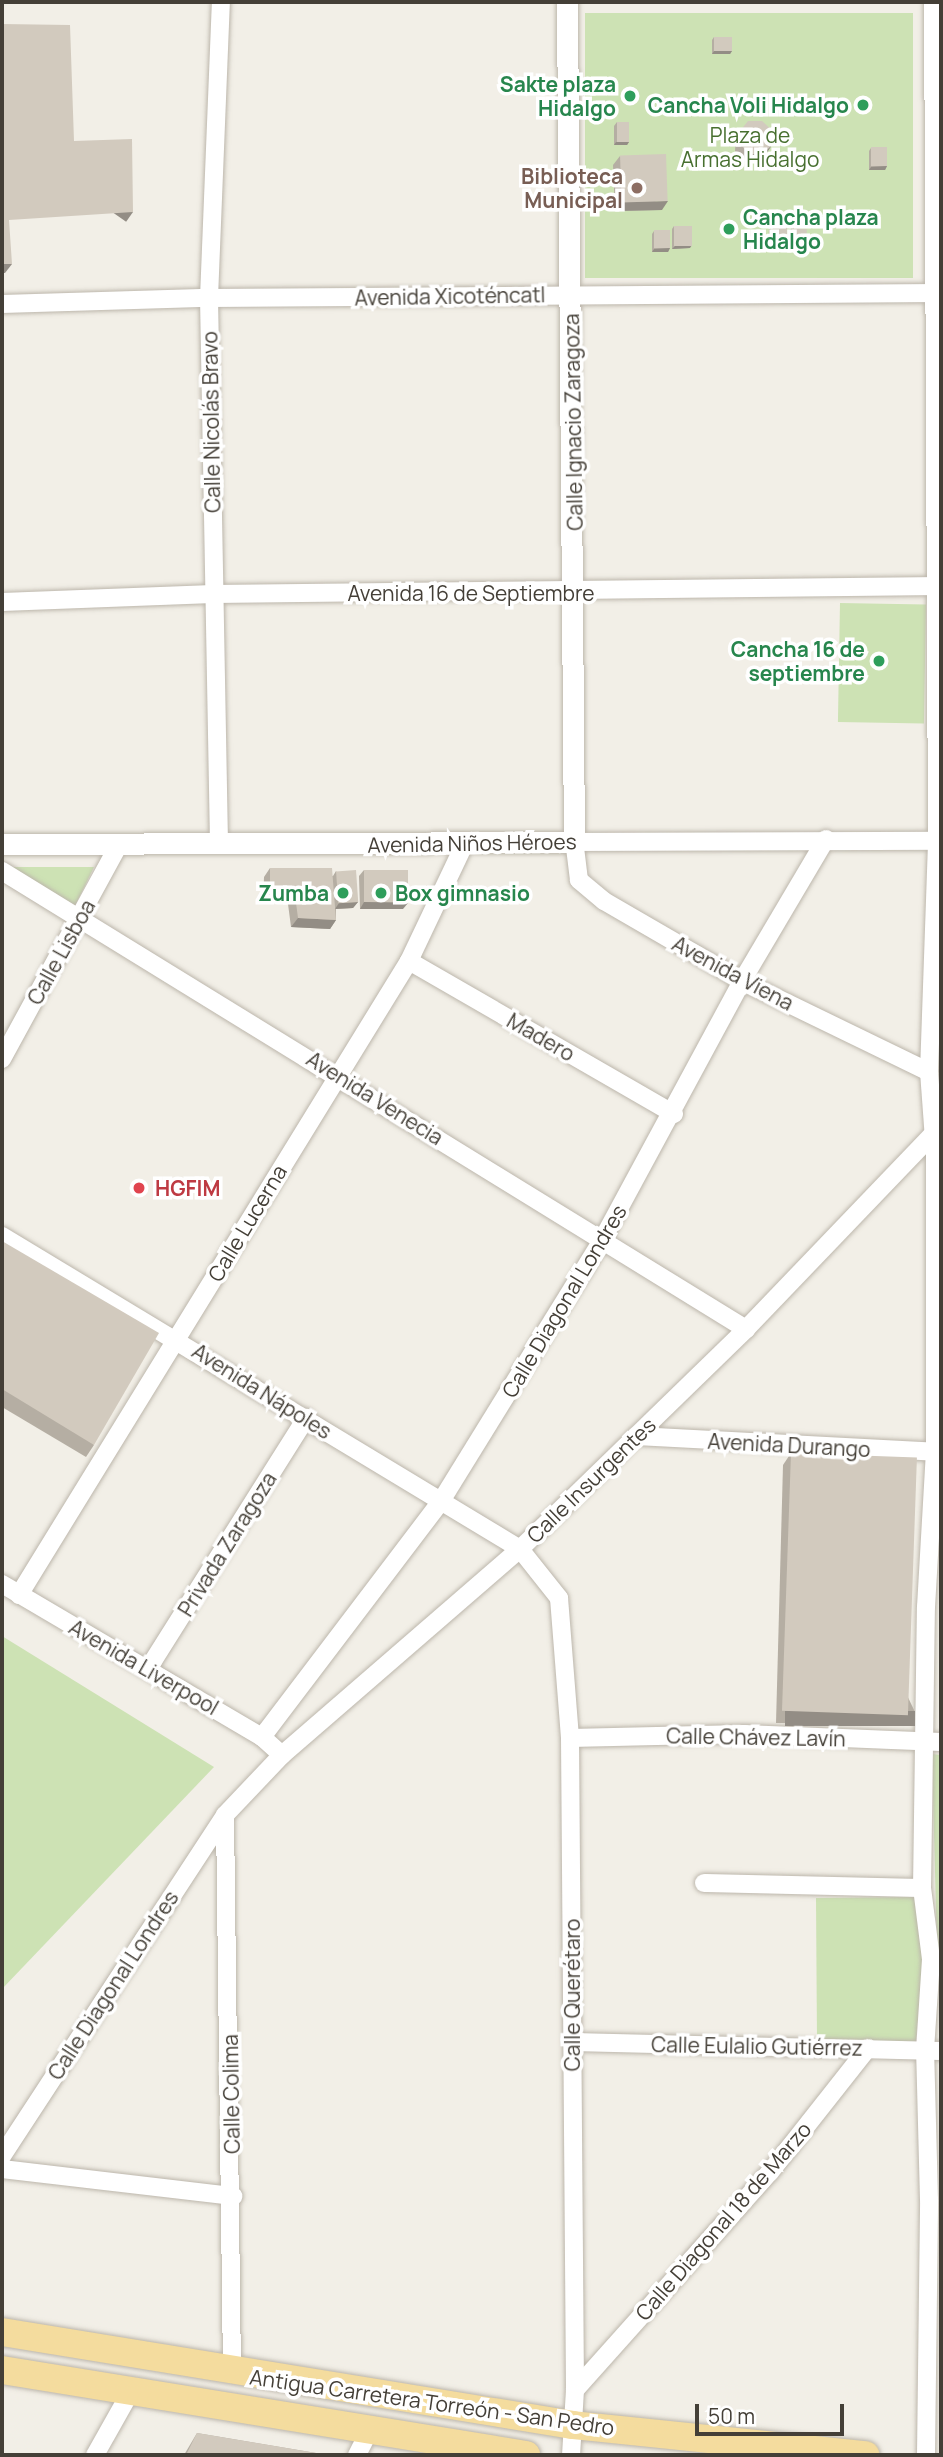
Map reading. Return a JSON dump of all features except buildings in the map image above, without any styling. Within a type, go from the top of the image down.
[{"type":"main road","name":"Antigua Carretera Torreón - San Pedro","points":[[2,2332],[232,2373],[573,2425],[864,2455]]},
{"type":"main road","name":"Antigua Carretera Torreón - San Pedro","points":[[2,2370],[526,2455]]},
{"type":"street","name":"Calle Nicolás Bravo","points":[[219,843],[209,298],[221,2]]},
{"type":"street","name":"Calle Ignacio Zaragoza","points":[[567,2],[575,593],[574,842]]},
{"type":"street","points":[[926,2455],[935,2293],[933,2051],[936,1953],[922,1888],[934,1742],[938,1452],[938,1153],[929,1072],[939,841],[938,294],[933,2]]},
{"type":"street","name":"Avenida Xicoténcatl","points":[[2,304],[209,298],[938,294]]},
{"type":"street","name":"Avenida 16 de Septiembre","points":[[2,602],[213,594],[575,593],[939,586]]},
{"type":"street","name":"Avenida Niños Héroes","points":[[2,844],[464,845],[826,839],[939,841]]},
{"type":"street","name":"Calle Diagonal Londres","points":[[262,1737],[441,1501],[601,1242],[674,1114],[742,981],[826,839]]},
{"type":"street","name":"Avenida Viena","points":[[574,842],[574,866],[589,890],[742,981],[929,1072]]},
{"type":"street","name":"Calle Lisboa","points":[[2,1059],[119,844]]},
{"type":"street","name":"Calle Lucerna","points":[[19,1595],[409,961],[464,845]]},
{"type":"street","name":"Avenida Venecia","points":[[2,871],[79,921],[338,1074],[601,1242],[746,1329]]},
{"type":"street","name":"Madero","points":[[409,961],[674,1114]]},
{"type":"street","name":"Calle Insurgentes","points":[[225,1815],[282,1755],[520,1549],[746,1329],[937,1130]]},
{"type":"street","name":"Avenida Nápoles","points":[[2,1236],[177,1339],[520,1549]]},
{"type":"street","name":"Privada Zaragoza","points":[[148,1669],[306,1418]]},
{"type":"street","name":"Avenida Durango","points":[[636,1436],[938,1452]]},
{"type":"street","name":"Calle Querétaro","points":[[520,1549],[559,1598],[570,1738],[575,2390],[571,2455]]},
{"type":"street","name":"Avenida Liverpool","points":[[2,1584],[262,1737],[282,1755]]},
{"type":"street","name":"Calle Chávez Lavín","points":[[570,1738],[744,1734],[934,1742]]},
{"type":"street","name":"Calle Diagonal Londres","points":[[2,2156],[225,1815]]},
{"type":"street","name":"Calle Colima","points":[[225,1815],[233,2196],[232,2373]]},
{"type":"street","points":[[704,1883],[922,1888]]},
{"type":"street","name":"Calle Eulalio Gutiérrez","points":[[572,2042],[933,2051]]},
{"type":"street","name":"Calle Diagonal 18 de Marzo","points":[[575,2390],[770,2172],[869,2048]]},
{"type":"street","points":[[2,2169],[233,2196]]},
{"type":"street","points":[[95,2455],[131,2392]]},
{"type":"street","points":[[357,2455],[370,2430]]},
{"type":"green space","name":"Plaza de Armas Hidalgo","points":[[585,13],[913,13],[913,278],[585,278]]},
{"type":"green space","name":"Cancha 16 de septiembre","points":[[840,603],[926,605],[924,723],[838,722]]},
{"type":"green space","points":[[7,867],[94,867],[74,908]]},
{"type":"green space","points":[[2,1636],[214,1767],[2,1989]]},
{"type":"green space","points":[[932,1754],[941,1755],[941,1944],[937,1949]]},
{"type":"green space","points":[[918,1897],[924,1961],[915,2050],[817,2042],[816,1898]]},
{"type":"place","name":"Sakte plaza Hidalgo","points":[[630,96]]},
{"type":"place","name":"Cancha Voli Hidalgo","points":[[863,105]]},
{"type":"place","name":"Biblioteca Municipal","points":[[637,188]]},
{"type":"place","name":"Cancha plaza Hidalgo","points":[[729,229]]},
{"type":"place","name":"Cancha 16 de septiembre","points":[[879,661]]},
{"type":"place","name":"Zumba","points":[[343,893]]},
{"type":"place","name":"Box gimnasio","points":[[381,893]]},
{"type":"place","name":"HGFIM","points":[[139,1188]]}]
